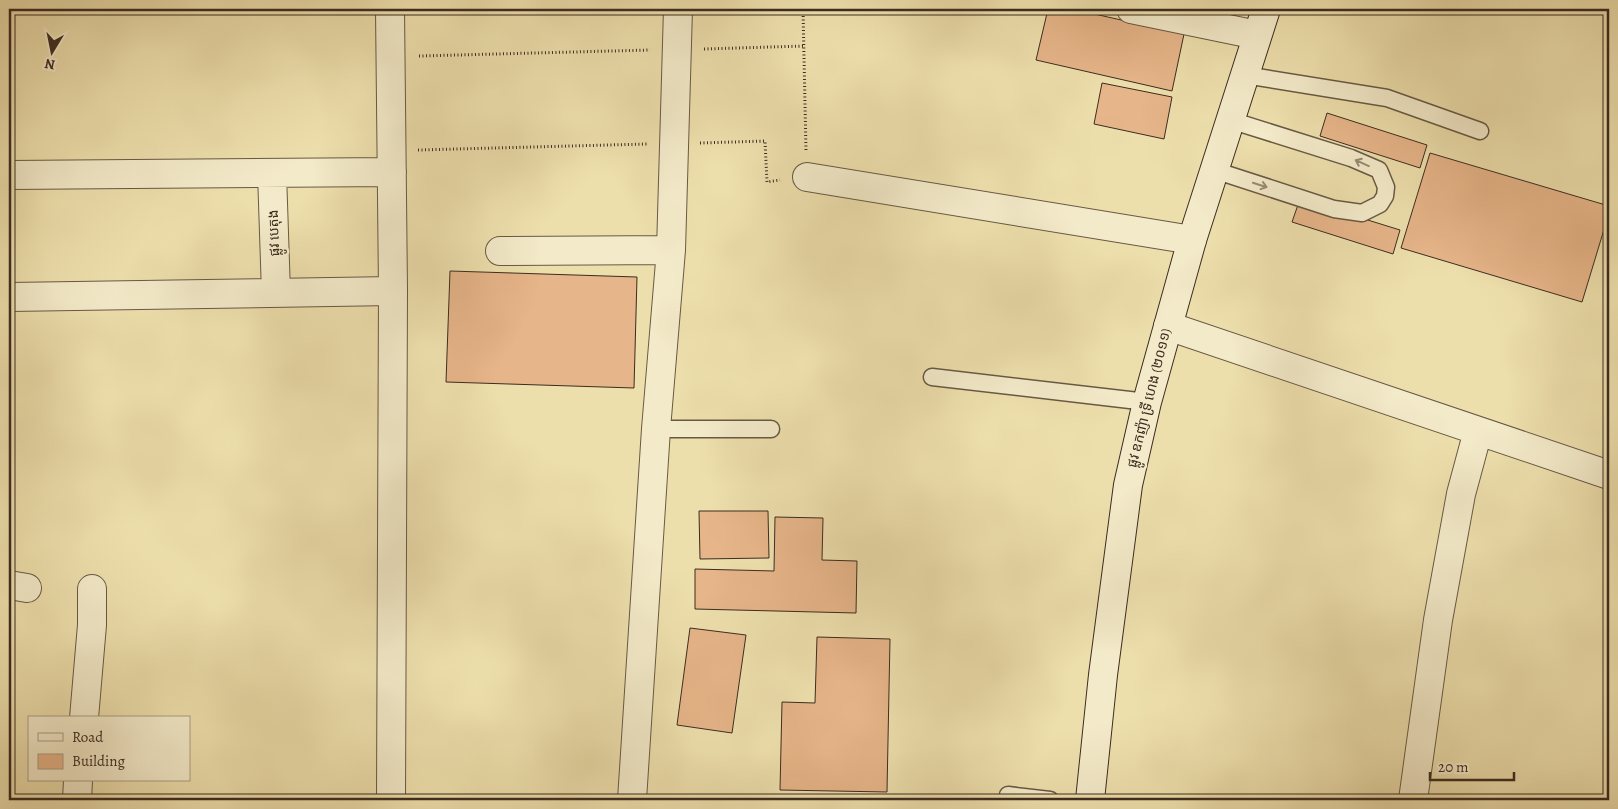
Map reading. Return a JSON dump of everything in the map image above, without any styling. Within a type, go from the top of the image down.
[{"type":"street","points":[[390,9],[393,291],[391,800]]},
{"type":"street","points":[[632,800],[656,429],[671,250],[678,9]]},
{"type":"street","points":[[1130,9],[1257,35]]},
{"type":"street","name":"ផ្លូវ ឧកញ៉ា ទ្រី ហេង (២០១១)","points":[[1090,800],[1103,675],[1128,485],[1147,402],[1192,240],[1266,9]]},
{"type":"street","points":[[9,175],[272,173],[392,161]]},
{"type":"street","name":"ផ្លូវ បេតុង","points":[[272,173],[276,293]]},
{"type":"street","points":[[807,178],[1192,240]]},
{"type":"street","points":[[500,251],[671,250]]},
{"type":"street","points":[[9,297],[393,291]]},
{"type":"street","points":[[1168,326],[1609,475]]},
{"type":"street","points":[[1413,800],[1438,620],[1461,494],[1478,431]]},
{"type":"street","points":[[84,716],[92,625],[92,589]]},
{"type":"street","points":[[77,800],[78,782]]},
{"type":"lane","points":[[1245,75],[1387,98],[1480,131]]},
{"type":"lane","points":[[1214,170],[1334,209],[1362,213],[1380,204],[1385,196],[1386,187],[1378,170],[1351,158],[1230,120]]},
{"type":"lane","points":[[932,377],[1147,402]]},
{"type":"lane","points":[[656,429],[771,429]]},
{"type":"lane","points":[[1008,800],[1008,795],[1050,800]]},
{"type":"path","points":[[392,161],[765,140],[767,182],[807,178],[803,9]]},
{"type":"path","points":[[391,57],[804,46]]},
{"type":"building","points":[[1048,9],[1072,9],[1184,34],[1172,91],[1036,60]]},
{"type":"building","points":[[1102,83],[1172,97],[1164,139],[1094,124]]},
{"type":"building","points":[[1327,113],[1427,145],[1420,168],[1320,136]]},
{"type":"building","points":[[1430,153],[1609,206],[1609,213],[1582,302],[1401,248]]},
{"type":"building","points":[[1300,199],[1400,230],[1393,254],[1292,222]]},
{"type":"building","points":[[450,271],[637,277],[634,388],[446,382]]},
{"type":"building","points":[[699,511],[768,511],[769,558],[700,559]]},
{"type":"building","points":[[775,517],[823,518],[822,560],[857,561],[856,613],[695,609],[695,569],[774,571]]},
{"type":"building","points":[[690,628],[746,635],[732,733],[677,725]]},
{"type":"building","points":[[817,637],[890,639],[887,792],[780,790],[782,702],[815,703]]}]
